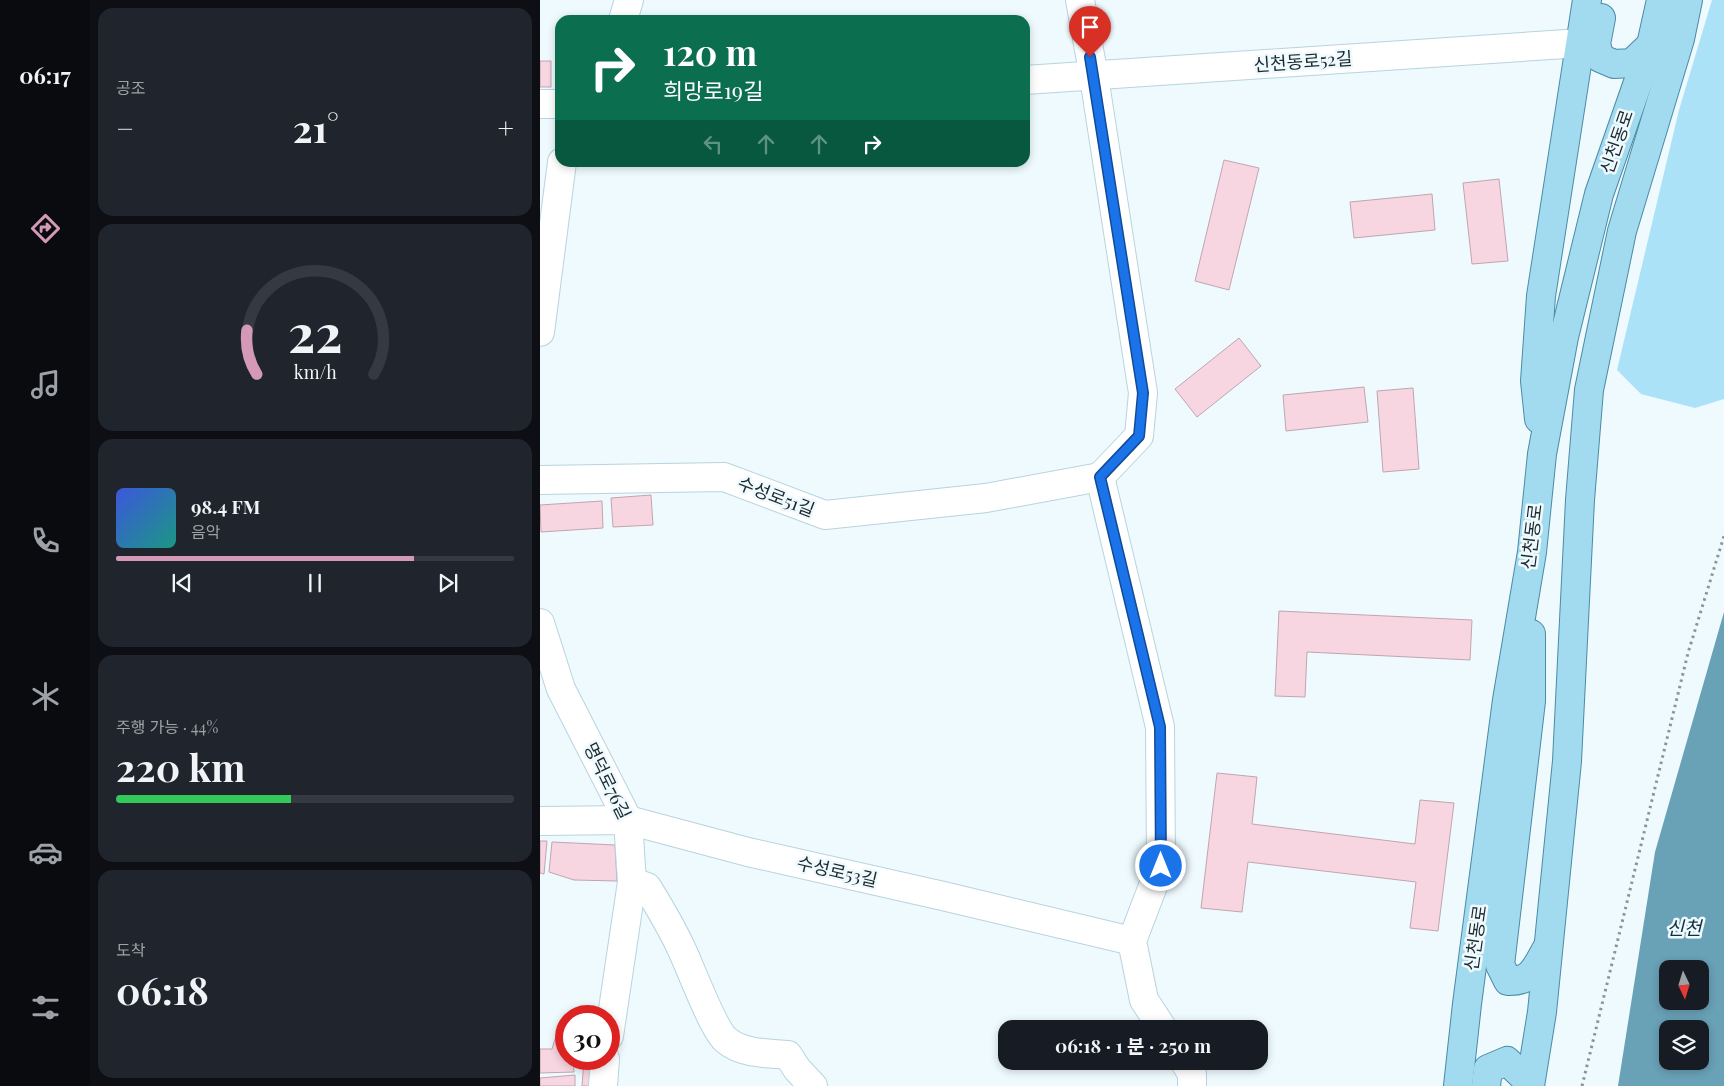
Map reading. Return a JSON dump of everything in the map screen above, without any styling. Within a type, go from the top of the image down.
[{"type":"main road","points":[[1542,454],[1535,381],[1541,296],[1588,0]]},
{"type":"main road","points":[[1604,0],[1596,44],[1600,58],[1614,64],[1632,63],[1651,45]]},
{"type":"main road","name":"신천동로","points":[[1458,1086],[1507,700],[1532,552],[1542,454],[1564,337],[1600,194],[1651,45],[1660,0]]},
{"type":"main road","name":"신천동로","points":[[1530,1085],[1542,1012],[1567,761],[1580,500],[1589,390],[1622,231],[1680,39],[1688,0]]},
{"type":"main road","points":[[1532,552],[1531,701],[1500,965],[1508,981],[1520,982],[1534,971],[1547,948]]},
{"type":"main road","points":[[1486,1086],[1488,1069],[1507,1061],[1530,1085]]},
{"type":"street","points":[[624,15],[629,0]]},
{"type":"street","points":[[1080,0],[1094,77],[1143,393],[1139,436],[1100,477],[1160,727],[1161,866],[1132,941],[1144,1000],[1157,1020]]},
{"type":"street","name":"신천동로52길","points":[[1030,80],[1581,43]]},
{"type":"street","points":[[540,104],[555,104]]},
{"type":"street","points":[[540,332],[561,167]]},
{"type":"street","name":"수성로51길","points":[[540,480],[724,477],[825,515],[986,498],[1100,477]]},
{"type":"street","name":"명덕로76길","points":[[540,623],[561,689],[628,820],[632,882],[614,1005]]},
{"type":"street","name":"수성로53길","points":[[540,820],[628,820],[748,852],[1132,941]]},
{"type":"street","points":[[632,882],[647,887],[664,915],[682,950],[716,1027],[725,1039],[743,1049],[788,1055],[812,1086]]},
{"type":"street","points":[[603,1086],[604,1070]]},
{"type":"street","points":[[1190,1070],[1192,1074],[1192,1086]]},
{"type":"path","points":[[1582,1086],[1688,653],[1724,536]]},
{"type":"shaded area","points":[[1712,0],[1724,0],[1724,399],[1695,408],[1641,394],[1617,370],[1679,110]]},
{"type":"water","name":"신천","points":[[1724,612],[1724,1086],[1618,1086],[1655,852]]},
{"type":"building","points":[[540,61],[551,61],[551,87],[540,87]]},
{"type":"building","points":[[1224,160],[1259,168],[1229,290],[1195,281]]},
{"type":"building","points":[[1499,179],[1508,261],[1472,264],[1463,183]]},
{"type":"building","points":[[1432,194],[1435,230],[1354,238],[1350,202]]},
{"type":"building","points":[[1239,338],[1261,366],[1197,417],[1175,389]]},
{"type":"building","points":[[1364,387],[1368,422],[1286,431],[1283,395]]},
{"type":"building","points":[[1413,388],[1419,469],[1383,472],[1377,391]]},
{"type":"building","points":[[651,495],[653,525],[613,527],[611,498]]},
{"type":"building","points":[[602,501],[603,528],[541,532],[540,505]]},
{"type":"building","points":[[1279,611],[1472,620],[1470,660],[1307,652],[1305,697],[1275,696]]},
{"type":"building","points":[[1217,773],[1257,777],[1252,824],[1415,844],[1420,800],[1454,803],[1438,931],[1410,928],[1416,882],[1248,862],[1242,912],[1201,908]]},
{"type":"building","points":[[540,841],[547,841],[544,874],[540,873]]},
{"type":"building","points":[[552,842],[615,845],[617,881],[574,880],[549,872]]},
{"type":"building","points":[[555,1039],[555,1070],[574,1070],[574,1072],[540,1073],[540,1049],[552,1049]]},
{"type":"building","points":[[583,1070],[601,1070],[599,1086],[582,1086]]},
{"type":"building","points":[[575,1075],[575,1086],[540,1086],[540,1078]]},
{"type":"route","points":[[1090,57],[1143,393],[1139,436],[1100,477],[1160,727],[1161,866]]}]
